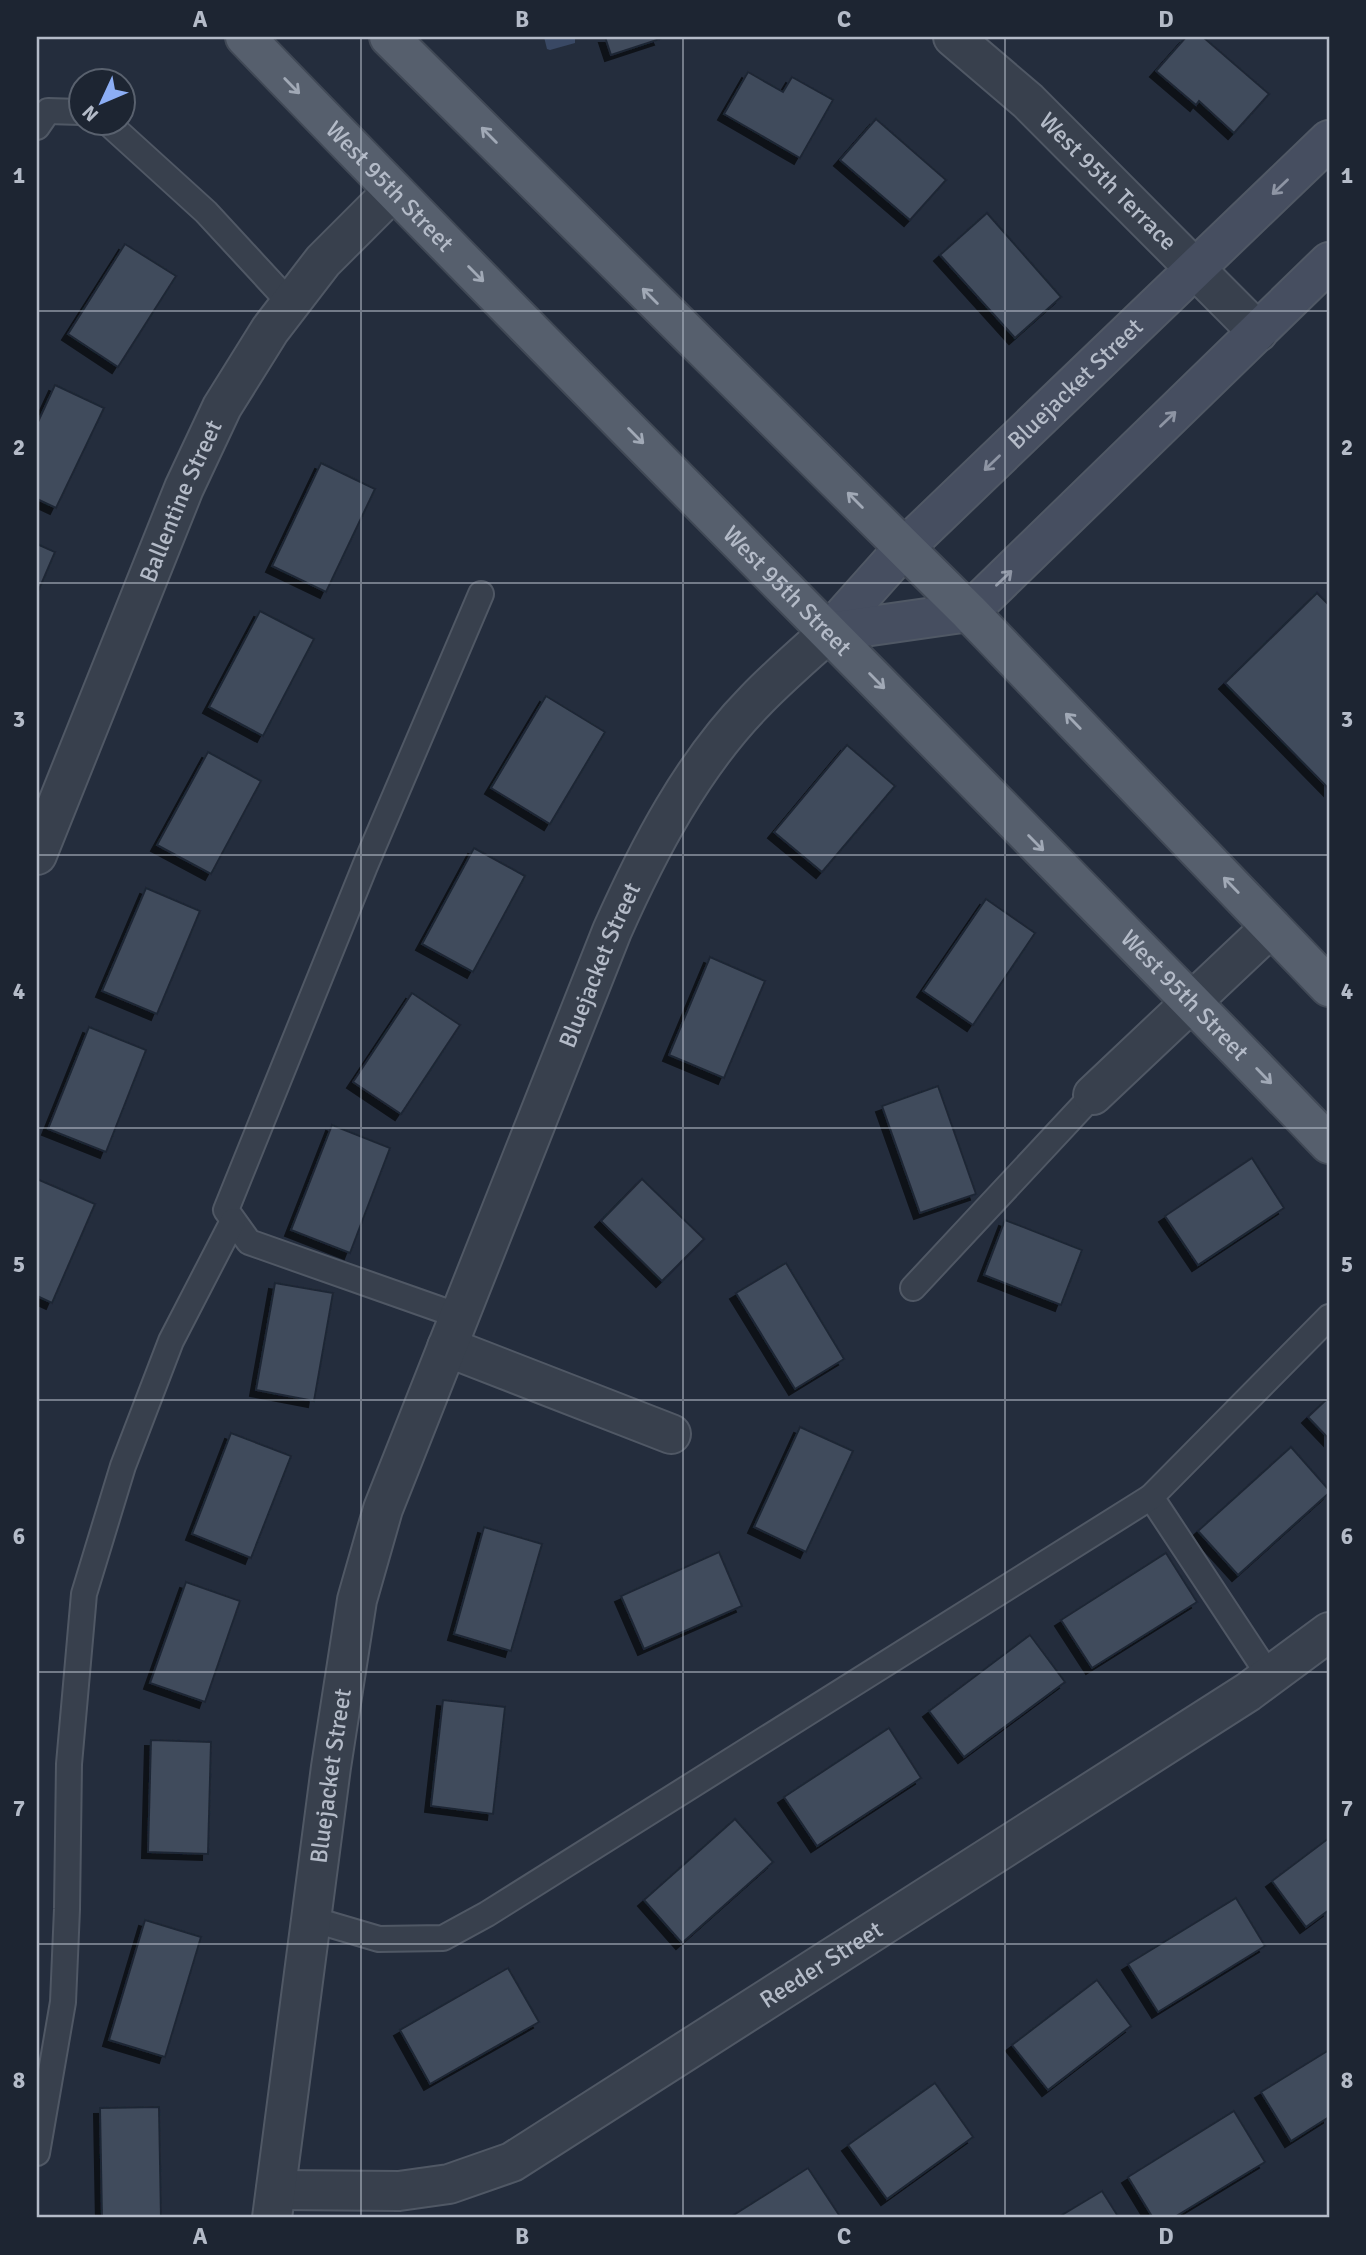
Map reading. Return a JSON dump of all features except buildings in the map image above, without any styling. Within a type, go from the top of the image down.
[{"type":"main road","name":"West 95th Street","points":[[245,37],[1329,1144]]},
{"type":"main road","points":[[389,37],[969,612],[1329,987]]},
{"type":"street","name":"West 95th Terrace","points":[[953,37],[1028,101],[1258,332]]},
{"type":"street","name":"Bluejacket Street","points":[[274,2204],[331,1768],[357,1600],[383,1510],[611,931],[642,862],[696,773],[753,703],[829,632],[904,548],[1329,140]]},
{"type":"street","name":"Ballentine Street","points":[[37,855],[184,488],[222,407],[270,330],[323,261],[393,191]]},
{"type":"street","points":[[829,632],[969,612],[1329,262]]},
{"type":"street","points":[[1093,1095],[1271,926]]},
{"type":"street","points":[[453,1332],[671,1434]]},
{"type":"street","name":"Reeder Street","points":[[274,2204],[449,2184],[512,2162],[1270,1677],[1329,1632]]},
{"type":"lane","points":[[37,127],[48,111],[66,112]]},
{"type":"lane","points":[[122,136],[206,212],[290,303]]},
{"type":"lane","points":[[453,1332],[249,1242],[226,1210],[365,866],[481,594]]},
{"type":"lane","points":[[913,1288],[1093,1095]]},
{"type":"lane","points":[[37,2152],[63,2002],[69,1764],[84,1594],[123,1466],[171,1341],[233,1220]]},
{"type":"lane","points":[[312,1919],[379,1939],[443,1938],[510,1900],[1151,1497],[1329,1317]]},
{"type":"lane","points":[[1151,1497],[1270,1677]]},
{"type":"water","points":[[544,37],[575,37],[575,43],[550,50],[547,49]]}]
